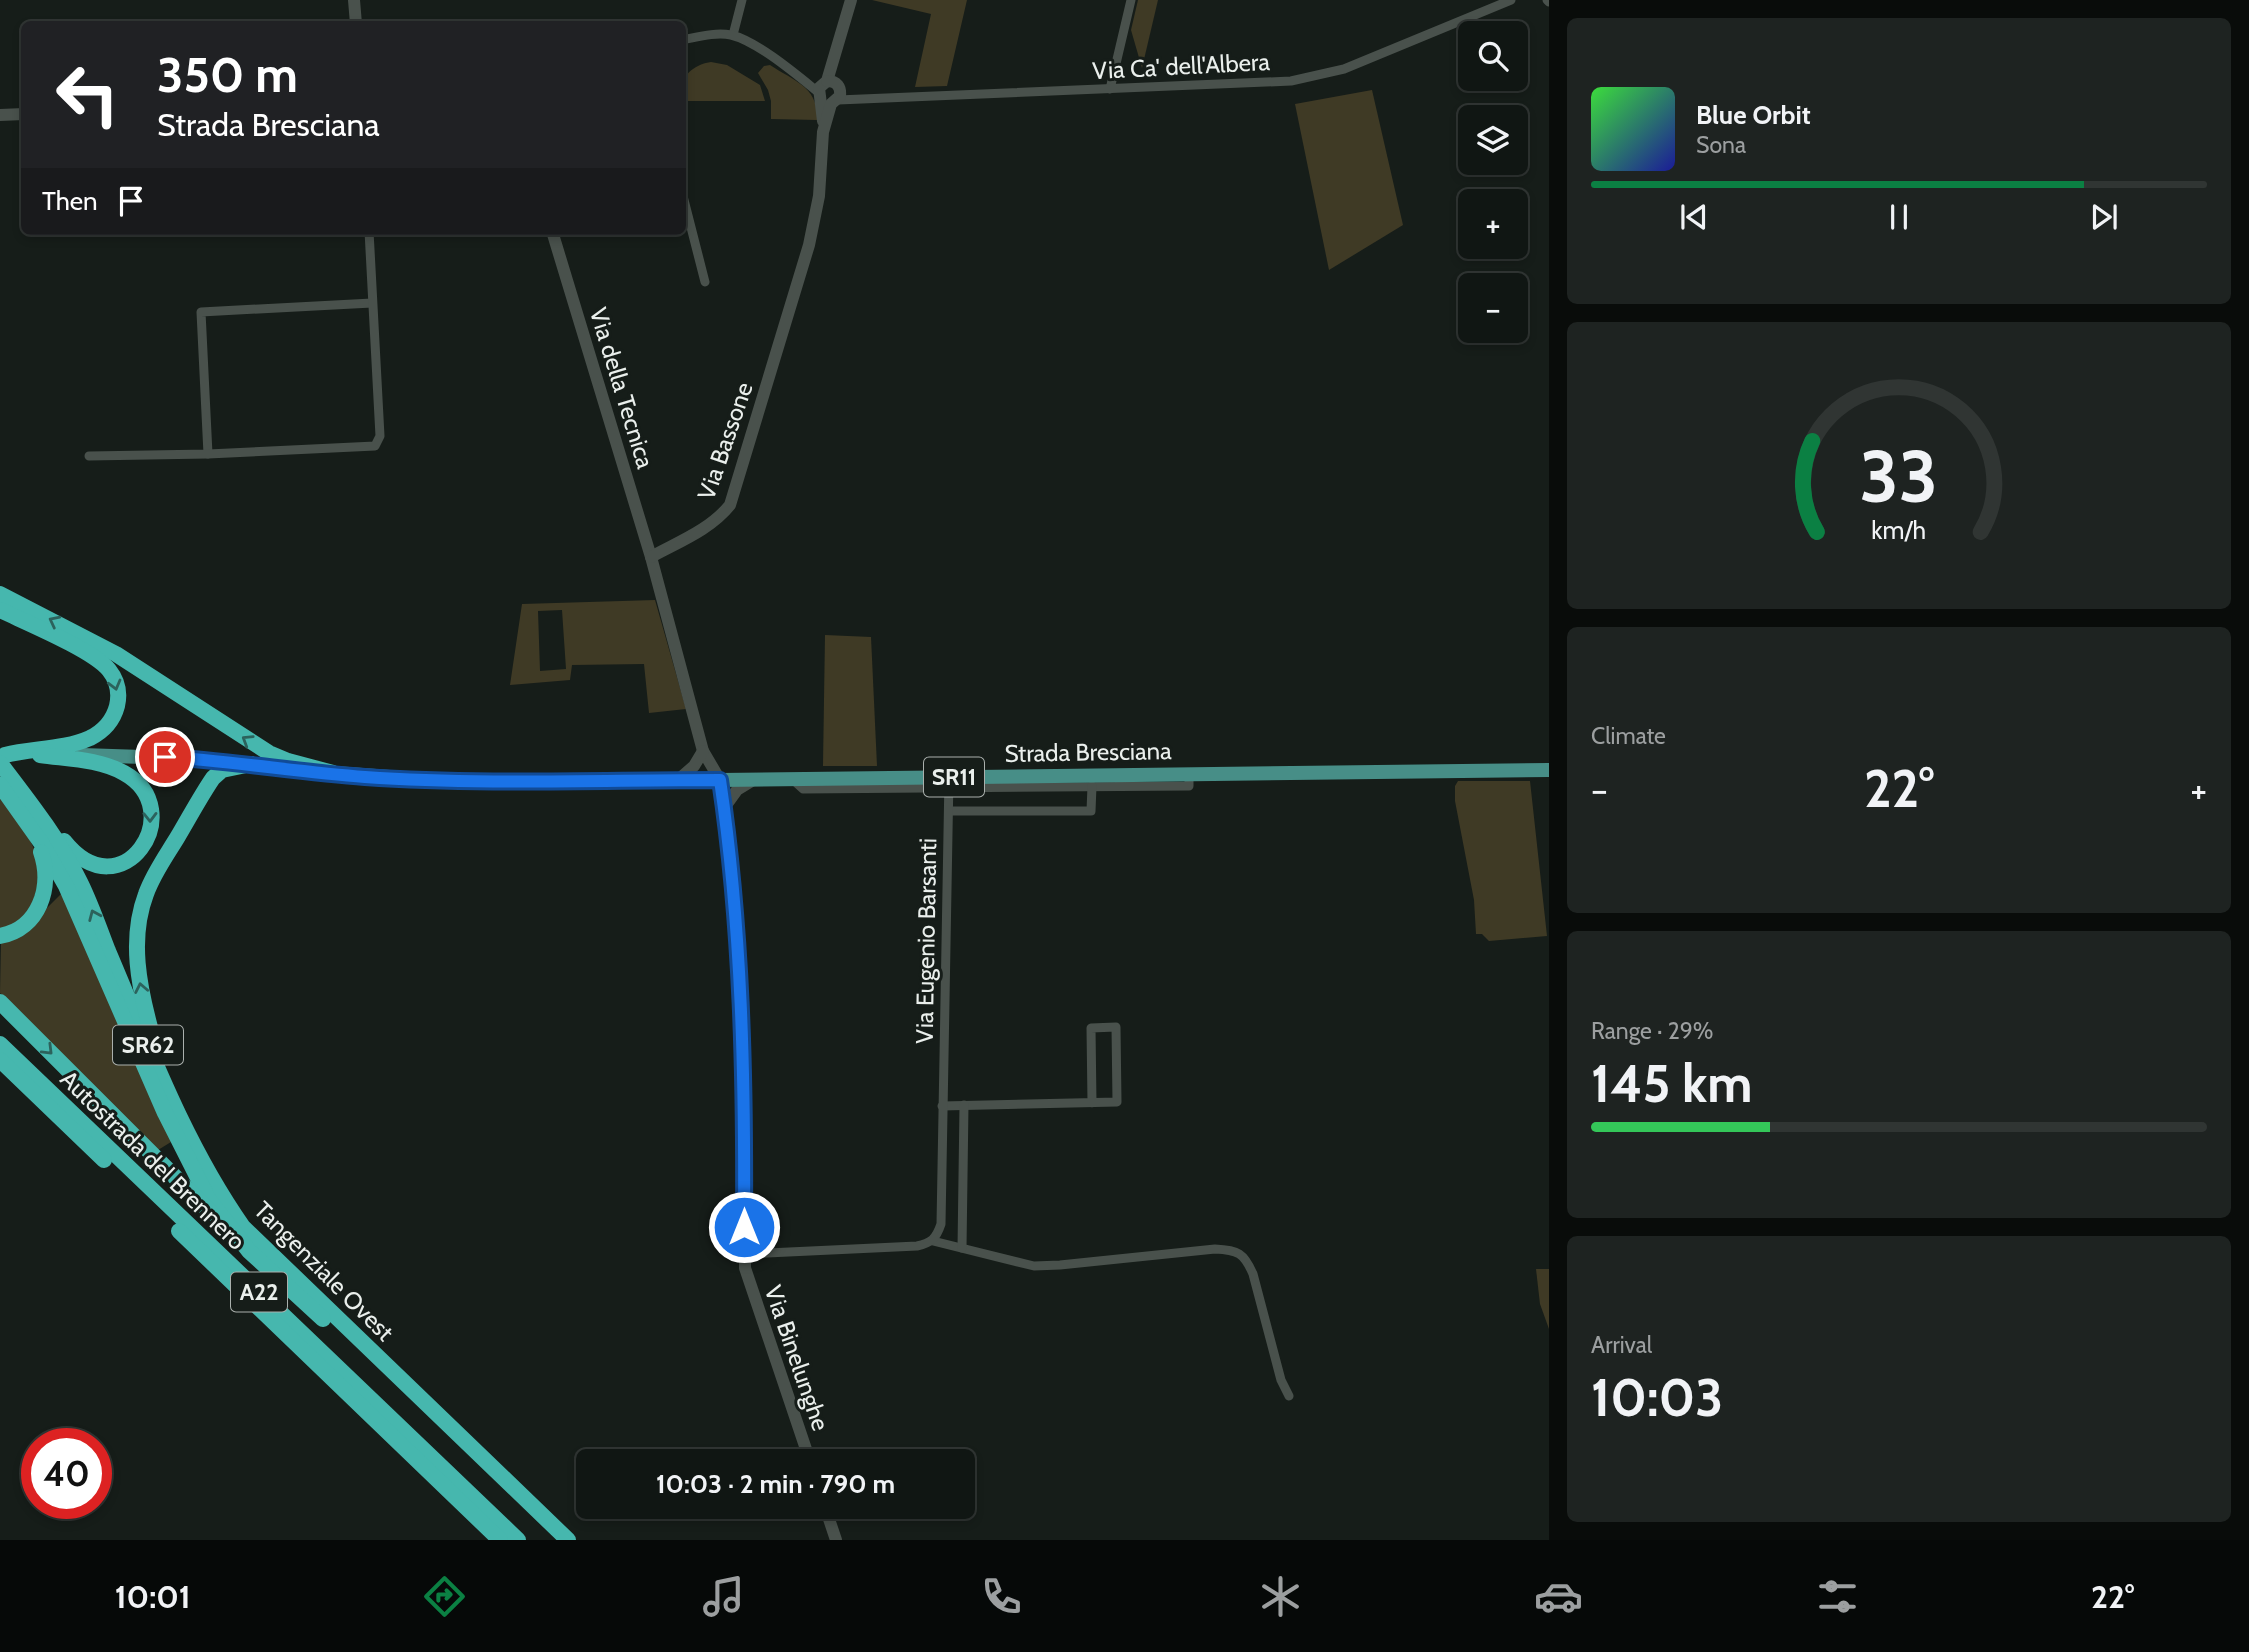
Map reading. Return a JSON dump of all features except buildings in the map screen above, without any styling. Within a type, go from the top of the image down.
[{"type":"highway","points":[[0,594],[116,654],[269,753],[333,773]]},
{"type":"highway","points":[[0,610],[89,654],[105,666],[116,681],[118,694],[111,720],[103,729],[80,741],[42,752],[2,758]]},
{"type":"highway","points":[[19,789],[84,861],[112,866],[131,858],[145,843],[151,825],[151,810],[145,793],[133,779],[102,764],[42,752]]},
{"type":"highway","name":"Tangenziale Ovest","points":[[2,758],[19,789],[40,816],[80,882],[161,1078],[198,1156],[243,1227],[568,1540]]},
{"type":"highway","points":[[161,1078],[159,1058],[138,977],[137,936],[145,896],[154,876],[213,778],[222,770],[251,764]]},
{"type":"highway","points":[[0,787],[38,846],[45,875],[42,902],[33,918],[20,929],[0,936]]},
{"type":"highway","name":"Tangenziale Ovest","points":[[0,787],[42,844],[66,886],[182,1150],[209,1200],[249,1251],[555,1540]]},
{"type":"highway","points":[[0,1002],[249,1251]]},
{"type":"highway","name":"Autostrada del Brennero","points":[[0,1044],[518,1540]]},
{"type":"highway","name":"Autostrada del Brennero","points":[[0,1060],[500,1540]]},
{"type":"main road","name":"Strada Bresciana","points":[[42,752],[154,757],[430,780],[792,779],[821,784],[1189,774],[1549,770]]},
{"type":"street","points":[[354,0],[356,21]]},
{"type":"street","points":[[733,35],[743,0]]},
{"type":"street","name":"Via Bassone","points":[[651,557],[707,527],[721,517],[730,505],[809,245],[819,196],[823,132],[829,92],[851,0]]},
{"type":"street","points":[[1110,89],[1130,0]]},
{"type":"street","name":"Via Ca' dell'Albera","points":[[829,92],[857,100],[1291,80],[1344,69],[1511,0]]},
{"type":"street","points":[[686,39],[714,34],[733,35],[829,92]]},
{"type":"street","points":[[0,115],[21,114]]},
{"type":"street","points":[[686,208],[705,282]]},
{"type":"street","points":[[89,456],[208,454],[375,446],[380,436],[369,235]]},
{"type":"street","name":"Via della Tecnica","points":[[553,235],[651,557]]},
{"type":"street","points":[[208,454],[201,312],[372,303]]},
{"type":"street","points":[[651,557],[703,751],[720,780]]},
{"type":"street","points":[[678,780],[694,766],[703,751]]},
{"type":"street","name":"Strada Bresciana","points":[[949,782],[1189,786],[1189,774]]},
{"type":"street","points":[[724,808],[737,790],[755,779]]},
{"type":"street","name":"Via Binelunghe","points":[[720,780],[734,898],[741,1004],[745,1268],[806,1449]]},
{"type":"street","name":"Via Eugenio Barsanti","points":[[933,1241],[941,1224],[949,782]]},
{"type":"street","name":"Strada Bresciana","points":[[949,811],[1091,811],[1092,786]]},
{"type":"street","points":[[942,1106],[964,1105],[1092,1103],[1117,1102],[1115,1027],[1091,1028],[1092,1103]]},
{"type":"street","points":[[962,1248],[964,1105]]},
{"type":"street","points":[[744,1254],[917,1246],[933,1241],[1034,1266],[1216,1249],[1232,1250],[1248,1261],[1281,1380],[1289,1396]]},
{"type":"street","points":[[829,1519],[836,1540]]},
{"type":"shaded area","points":[[872,0],[967,0],[947,86],[915,87],[931,14]]},
{"type":"shaded area","points":[[1138,0],[1158,0],[1142,68],[1131,30]]},
{"type":"shaded area","points":[[711,62],[727,65],[760,85],[765,101],[686,101],[686,76],[701,65]]},
{"type":"shaded area","points":[[770,65],[809,92],[817,109],[817,120],[771,119],[768,90],[758,73],[764,66]]},
{"type":"shaded area","points":[[1372,90],[1403,225],[1329,270],[1295,104]]},
{"type":"shaded area","points":[[655,600],[686,709],[649,713],[644,664],[572,665],[570,680],[510,685],[522,604]],"holes":[[[562,610],[566,669],[540,671],[538,611]]]},
{"type":"shaded area","points":[[825,635],[871,637],[877,766],[823,766]]},
{"type":"shaded area","points":[[1458,781],[1530,781],[1547,936],[1489,941],[1482,934],[1476,934],[1474,900],[1455,801],[1455,786]]},
{"type":"shaded area","points":[[0,796],[32,843],[38,868],[38,882],[26,916],[18,923],[0,929]]},
{"type":"shaded area","points":[[63,892],[171,1142],[158,1150],[0,993],[1,942],[42,913]]},
{"type":"shaded area","points":[[1536,1269],[1549,1269],[1549,1329],[1540,1304]]},
{"type":"route","points":[[165,757],[364,777],[430,780],[720,780],[734,898],[741,1004],[744,1227]]}]
